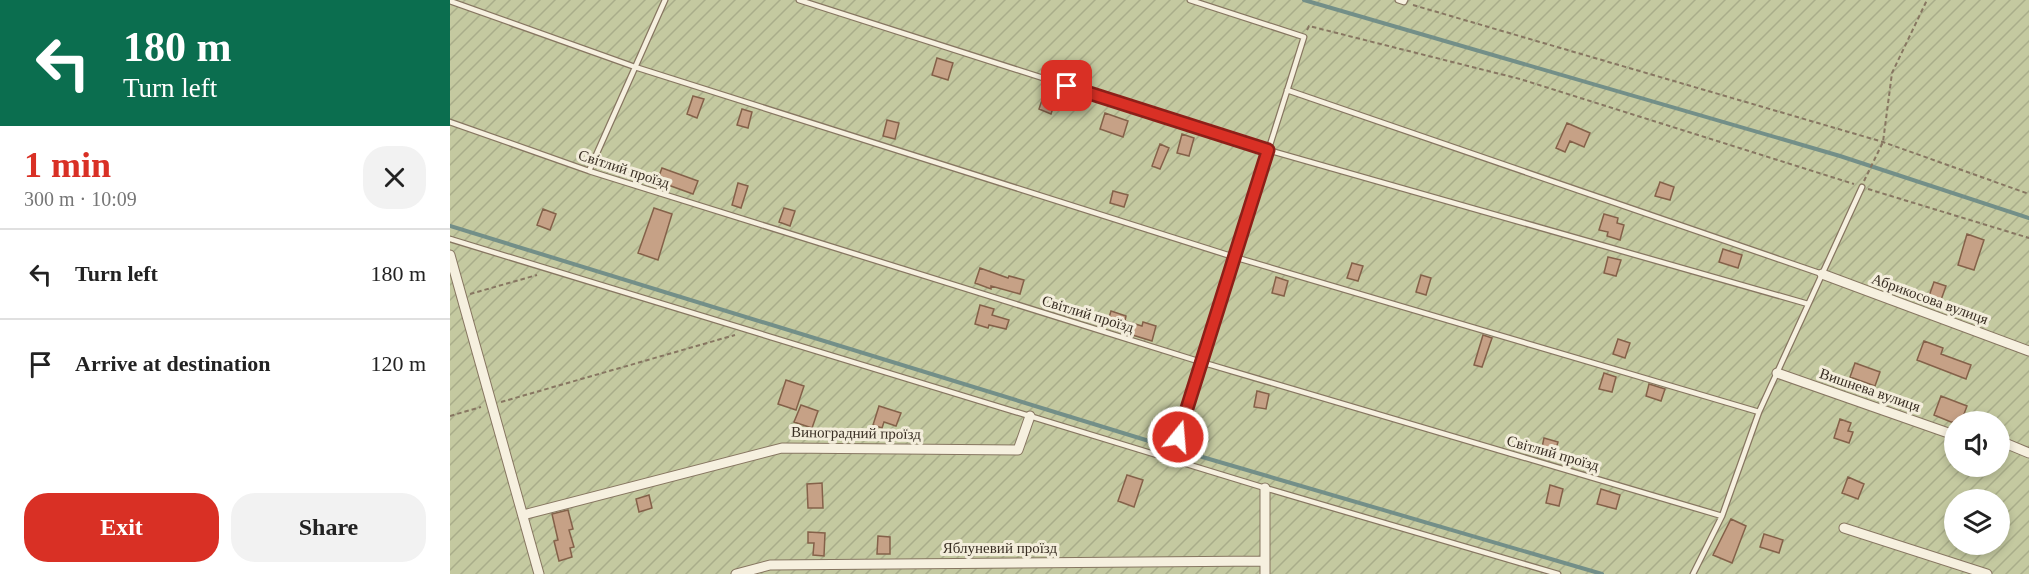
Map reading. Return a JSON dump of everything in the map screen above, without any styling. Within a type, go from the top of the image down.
[{"type":"street","points":[[450,255],[539,574]]},
{"type":"street","name":"Абрикосова вулиця","points":[[1821,274],[2029,351]]},
{"type":"street","points":[[450,300],[462,296]]},
{"type":"street","name":"Вишнева вулиця","points":[[1777,373],[1944,431]]},
{"type":"street","name":"Виноградний проїзд","points":[[523,515],[782,448],[1018,450],[1030,416]]},
{"type":"street","points":[[2010,445],[2029,453]]},
{"type":"street","points":[[1265,488],[1265,574]]},
{"type":"street","points":[[1844,528],[1987,574]]},
{"type":"street","name":"Яблуневий проїзд","points":[[736,574],[770,565],[1265,561]]},
{"type":"lane","points":[[589,171],[665,0]]},
{"type":"lane","points":[[799,0],[1268,150],[1808,304]]},
{"type":"lane","points":[[1178,437],[1304,37],[1190,0]]},
{"type":"lane","points":[[1398,0],[1404,1]]},
{"type":"lane","points":[[450,1],[635,67],[1234,257],[1759,412]]},
{"type":"lane","points":[[1287,90],[1821,274]]},
{"type":"lane","name":"Світлий проїзд","points":[[450,122],[589,171],[1201,362],[1722,516]]},
{"type":"lane","points":[[1693,574],[1722,516],[1759,412],[1862,187]]},
{"type":"lane","points":[[450,239],[1265,488],[1558,574]]},
{"type":"path","points":[[1862,187],[1884,142],[1892,73],[1927,0]]},
{"type":"path","points":[[1404,1],[1884,142],[2029,194]]},
{"type":"path","points":[[1304,37],[1309,26],[1520,79],[2029,238]]},
{"type":"path","points":[[462,296],[552,270]]},
{"type":"path","points":[[450,416],[750,331]]},
{"type":"green space","points":[[450,0],[2029,0],[2029,574],[450,574]]},
{"type":"building","points":[[937,58],[953,63],[948,80],[932,75]]},
{"type":"building","points":[[1044,94],[1056,99],[1051,114],[1039,109]]},
{"type":"building","points":[[693,96],[704,99],[697,118],[687,114]]},
{"type":"building","points":[[742,109],[752,112],[748,128],[737,125]]},
{"type":"building","points":[[1105,113],[1128,121],[1123,137],[1100,129]]},
{"type":"building","points":[[887,120],[899,123],[895,139],[883,136]]},
{"type":"building","points":[[1567,123],[1590,133],[1584,147],[1570,141],[1565,152],[1556,148]]},
{"type":"building","points":[[1182,134],[1194,138],[1189,156],[1177,153]]},
{"type":"building","points":[[1160,144],[1169,148],[1160,169],[1152,166]]},
{"type":"building","points":[[662,168],[698,181],[693,194],[657,181]]},
{"type":"building","points":[[1660,182],[1674,187],[1670,200],[1655,196]]},
{"type":"building","points":[[738,183],[748,186],[741,208],[732,205]]},
{"type":"building","points":[[1113,191],[1128,195],[1124,207],[1110,203]]},
{"type":"building","points":[[654,208],[672,214],[658,260],[638,253]]},
{"type":"building","points":[[784,208],[795,211],[790,226],[779,222]]},
{"type":"building","points":[[543,209],[556,214],[550,230],[537,225]]},
{"type":"building","points":[[1604,214],[1618,218],[1617,223],[1624,225],[1620,240],[1607,236],[1608,232],[1599,230]]},
{"type":"building","points":[[1967,234],[1984,240],[1974,270],[1958,265]]},
{"type":"building","points":[[1723,249],[1742,255],[1738,268],[1719,262]]},
{"type":"building","points":[[1608,257],[1621,260],[1616,276],[1604,273]]},
{"type":"building","points":[[1352,263],[1363,266],[1358,281],[1347,278]]},
{"type":"building","points":[[980,268],[1008,278],[1009,276],[1024,280],[1020,294],[991,286],[991,289],[975,283]]},
{"type":"building","points":[[1421,275],[1431,278],[1426,295],[1416,292]]},
{"type":"building","points":[[1276,277],[1288,281],[1284,296],[1272,293]]},
{"type":"building","points":[[1934,282],[1946,286],[1941,300],[1929,296]]},
{"type":"building","points":[[980,305],[994,309],[992,315],[1009,320],[1006,329],[989,325],[988,328],[975,324]]},
{"type":"building","points":[[1111,311],[1126,316],[1125,321],[1142,326],[1143,322],[1156,326],[1152,341],[1116,330],[1117,327],[1107,324]]},
{"type":"building","points":[[1483,335],[1492,338],[1482,367],[1474,365]]},
{"type":"building","points":[[1618,339],[1630,343],[1625,358],[1613,354]]},
{"type":"building","points":[[1924,341],[1943,348],[1941,354],[1971,365],[1966,379],[1917,360]]},
{"type":"building","points":[[1855,363],[1880,372],[1875,386],[1850,377]]},
{"type":"building","points":[[1604,373],[1616,377],[1612,392],[1599,389]]},
{"type":"building","points":[[786,380],[804,386],[796,410],[778,404]]},
{"type":"building","points":[[1649,384],[1665,389],[1661,401],[1646,396]]},
{"type":"building","points":[[1257,391],[1269,394],[1266,409],[1254,407]]},
{"type":"building","points":[[1941,396],[1967,406],[1965,411],[1944,411],[1944,419],[1934,415]]},
{"type":"building","points":[[801,405],[818,411],[812,428],[794,422]]},
{"type":"building","points":[[879,406],[901,413],[896,426],[884,422],[882,428],[873,425]]},
{"type":"building","points":[[1840,419],[1851,423],[1848,431],[1853,432],[1849,443],[1834,438]]},
{"type":"building","points":[[1544,438],[1558,442],[1554,456],[1541,452]]},
{"type":"building","points":[[1127,475],[1143,480],[1134,507],[1118,501]]},
{"type":"building","points":[[1848,477],[1864,484],[1858,499],[1842,493]]},
{"type":"building","points":[[822,483],[823,508],[808,508],[807,484]]},
{"type":"building","points":[[1550,485],[1563,489],[1559,506],[1546,503]]},
{"type":"building","points":[[1601,489],[1620,495],[1616,509],[1597,504]]},
{"type":"building","points":[[649,495],[652,508],[639,512],[636,499]]},
{"type":"building","points":[[568,510],[573,529],[569,530],[574,547],[570,548],[572,557],[559,561],[554,541],[558,540],[552,514]]},
{"type":"building","points":[[1731,519],[1746,526],[1732,563],[1713,555]]},
{"type":"building","points":[[808,532],[825,533],[824,556],[813,555],[814,543],[808,543]]},
{"type":"building","points":[[1764,534],[1783,540],[1779,553],[1760,547]]},
{"type":"building","points":[[878,536],[890,537],[890,554],[877,554]]},
{"type":"waterway","points":[[1304,0],[1840,156],[2029,218]]},
{"type":"waterway","points":[[450,226],[1175,449],[1602,574]]},
{"type":"route","points":[[1067,86],[1268,150],[1178,437]]}]
